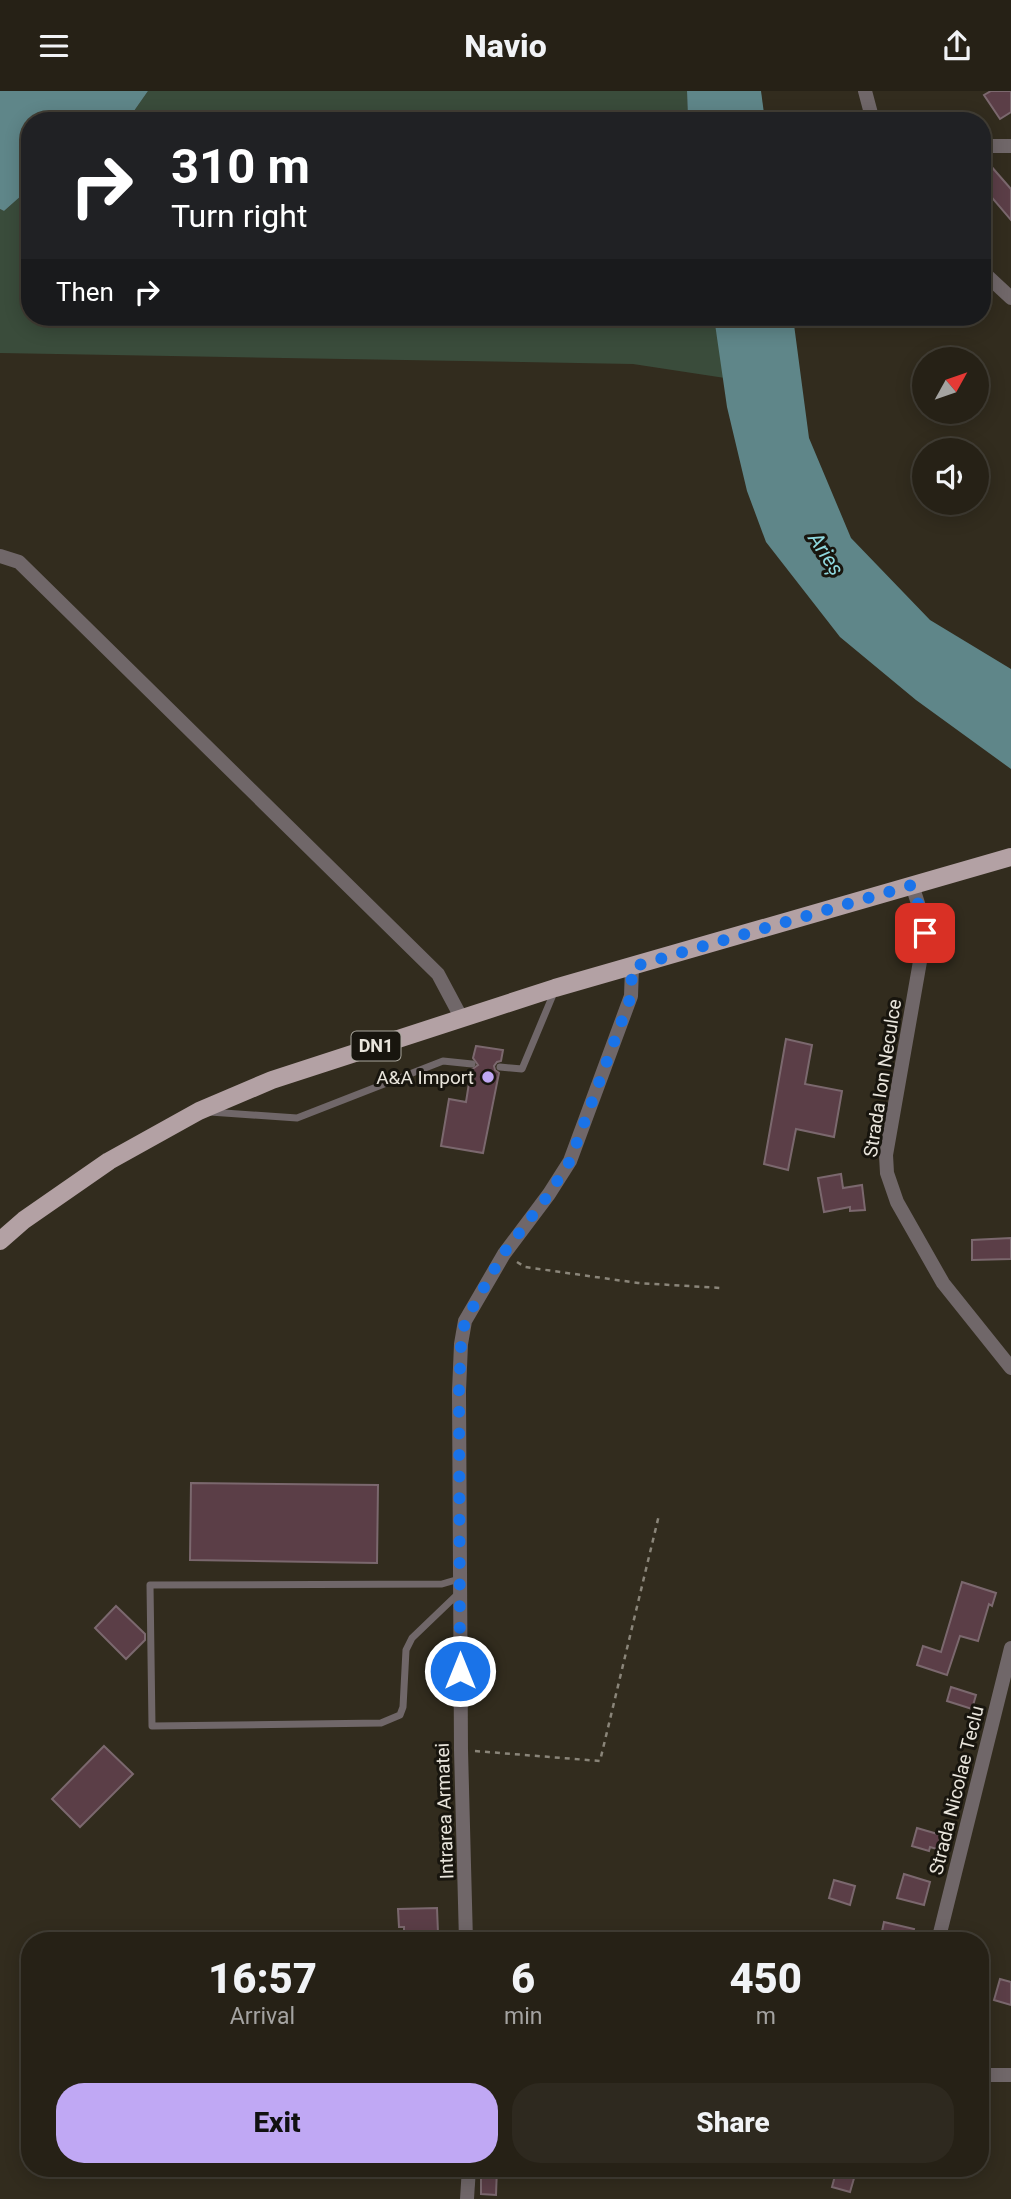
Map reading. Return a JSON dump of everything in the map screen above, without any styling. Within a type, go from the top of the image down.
[{"type":"main road","name":"DN1","points":[[0,1241],[24,1220],[110,1161],[199,1111],[272,1080],[555,988],[1011,857]]},
{"type":"street","points":[[865,91],[871,112]]},
{"type":"street","points":[[991,146],[1011,146]]},
{"type":"street","points":[[991,279],[1011,298]]},
{"type":"street","points":[[0,556],[19,562],[438,974],[462,1019]]},
{"type":"street","name":"Strada Ion Neculce","points":[[912,885],[925,933],[886,1155],[887,1173],[897,1202],[943,1283],[1011,1368]]},
{"type":"street","name":"Intrarea Armatei","points":[[466,1932],[461,1750],[461,1344],[465,1321],[503,1254],[549,1194],[570,1161],[631,996],[632,967]]},
{"type":"street","name":"Strada Nicolae Teclu","points":[[940,1932],[1011,1648]]},
{"type":"street","points":[[989,2075],[1011,2075]]},
{"type":"street","points":[[467,2199],[468,2177]]},
{"type":"lane","points":[[500,1067],[522,1069],[555,988]]},
{"type":"lane","points":[[199,1111],[297,1118],[443,1061],[472,1064]]},
{"type":"lane","points":[[150,1585],[460,1585],[412,1638],[406,1650],[403,1707],[400,1715],[381,1723],[152,1726],[150,1585]]},
{"type":"path","points":[[503,1254],[525,1267],[638,1283],[721,1288]]},
{"type":"path","points":[[461,1750],[600,1761],[659,1515]]},
{"type":"green space","points":[[148,91],[687,91],[688,112],[133,112]]},
{"type":"green space","points":[[21,196],[21,326],[716,326],[725,378],[633,364],[0,353],[0,209],[4,211]]},
{"type":"water","points":[[0,91],[148,91],[133,112],[21,112],[21,196],[4,211],[0,209]]},
{"type":"water","points":[[687,91],[761,91],[764,112],[688,112]]},
{"type":"water","name":"Arieș","points":[[715,326],[794,326],[809,438],[851,538],[930,620],[1011,669],[1011,769],[916,700],[840,637],[766,542],[747,491],[727,407]]},
{"type":"building","points":[[991,91],[1011,91],[1011,112],[1000,119],[984,95]]},
{"type":"building","points":[[991,166],[1011,189],[1011,220],[991,197]]},
{"type":"building","points":[[786,1039],[812,1045],[805,1084],[842,1091],[834,1137],[796,1129],[788,1170],[764,1164]]},
{"type":"building","points":[[476,1046],[503,1050],[501,1061],[494,1066],[499,1073],[483,1153],[441,1146],[449,1099],[466,1102],[471,1070],[478,1065],[473,1058]]},
{"type":"building","points":[[841,1174],[843,1188],[862,1185],[865,1210],[850,1211],[850,1207],[824,1212],[818,1178]]},
{"type":"building","points":[[1011,1238],[1011,1259],[972,1260],[972,1240]]},
{"type":"building","points":[[191,1483],[378,1485],[377,1563],[190,1560]]},
{"type":"building","points":[[962,1582],[996,1593],[992,1606],[989,1604],[978,1641],[960,1636],[947,1675],[917,1665],[923,1646],[941,1652]]},
{"type":"building","points":[[116,1606],[145,1634],[145,1640],[126,1659],[95,1628]]},
{"type":"building","points":[[951,1687],[976,1695],[972,1709],[947,1701]]},
{"type":"building","points":[[104,1746],[133,1774],[80,1827],[52,1799]]},
{"type":"building","points":[[917,1828],[941,1835],[937,1849],[930,1847],[929,1851],[912,1846]]},
{"type":"building","points":[[904,1874],[930,1882],[924,1905],[897,1898]]},
{"type":"building","points":[[834,1880],[855,1886],[850,1905],[829,1898]]},
{"type":"building","points":[[437,1908],[438,1932],[404,1932],[404,1927],[399,1927],[398,1909]]},
{"type":"building","points":[[884,1922],[914,1929],[913,1932],[882,1932]]},
{"type":"building","points":[[1000,1979],[1011,1982],[1011,2005],[994,2000]]},
{"type":"building","points":[[481,2177],[497,2177],[496,2195],[481,2194]]},
{"type":"building","points":[[835,2177],[854,2177],[850,2192],[832,2187]]},
{"type":"place","name":"A&A Import","points":[[488,1077]]},
{"type":"route","points":[[460,1671],[459,1391],[465,1321],[503,1254],[549,1194],[570,1161],[631,996],[632,967],[912,885],[925,933]]}]
